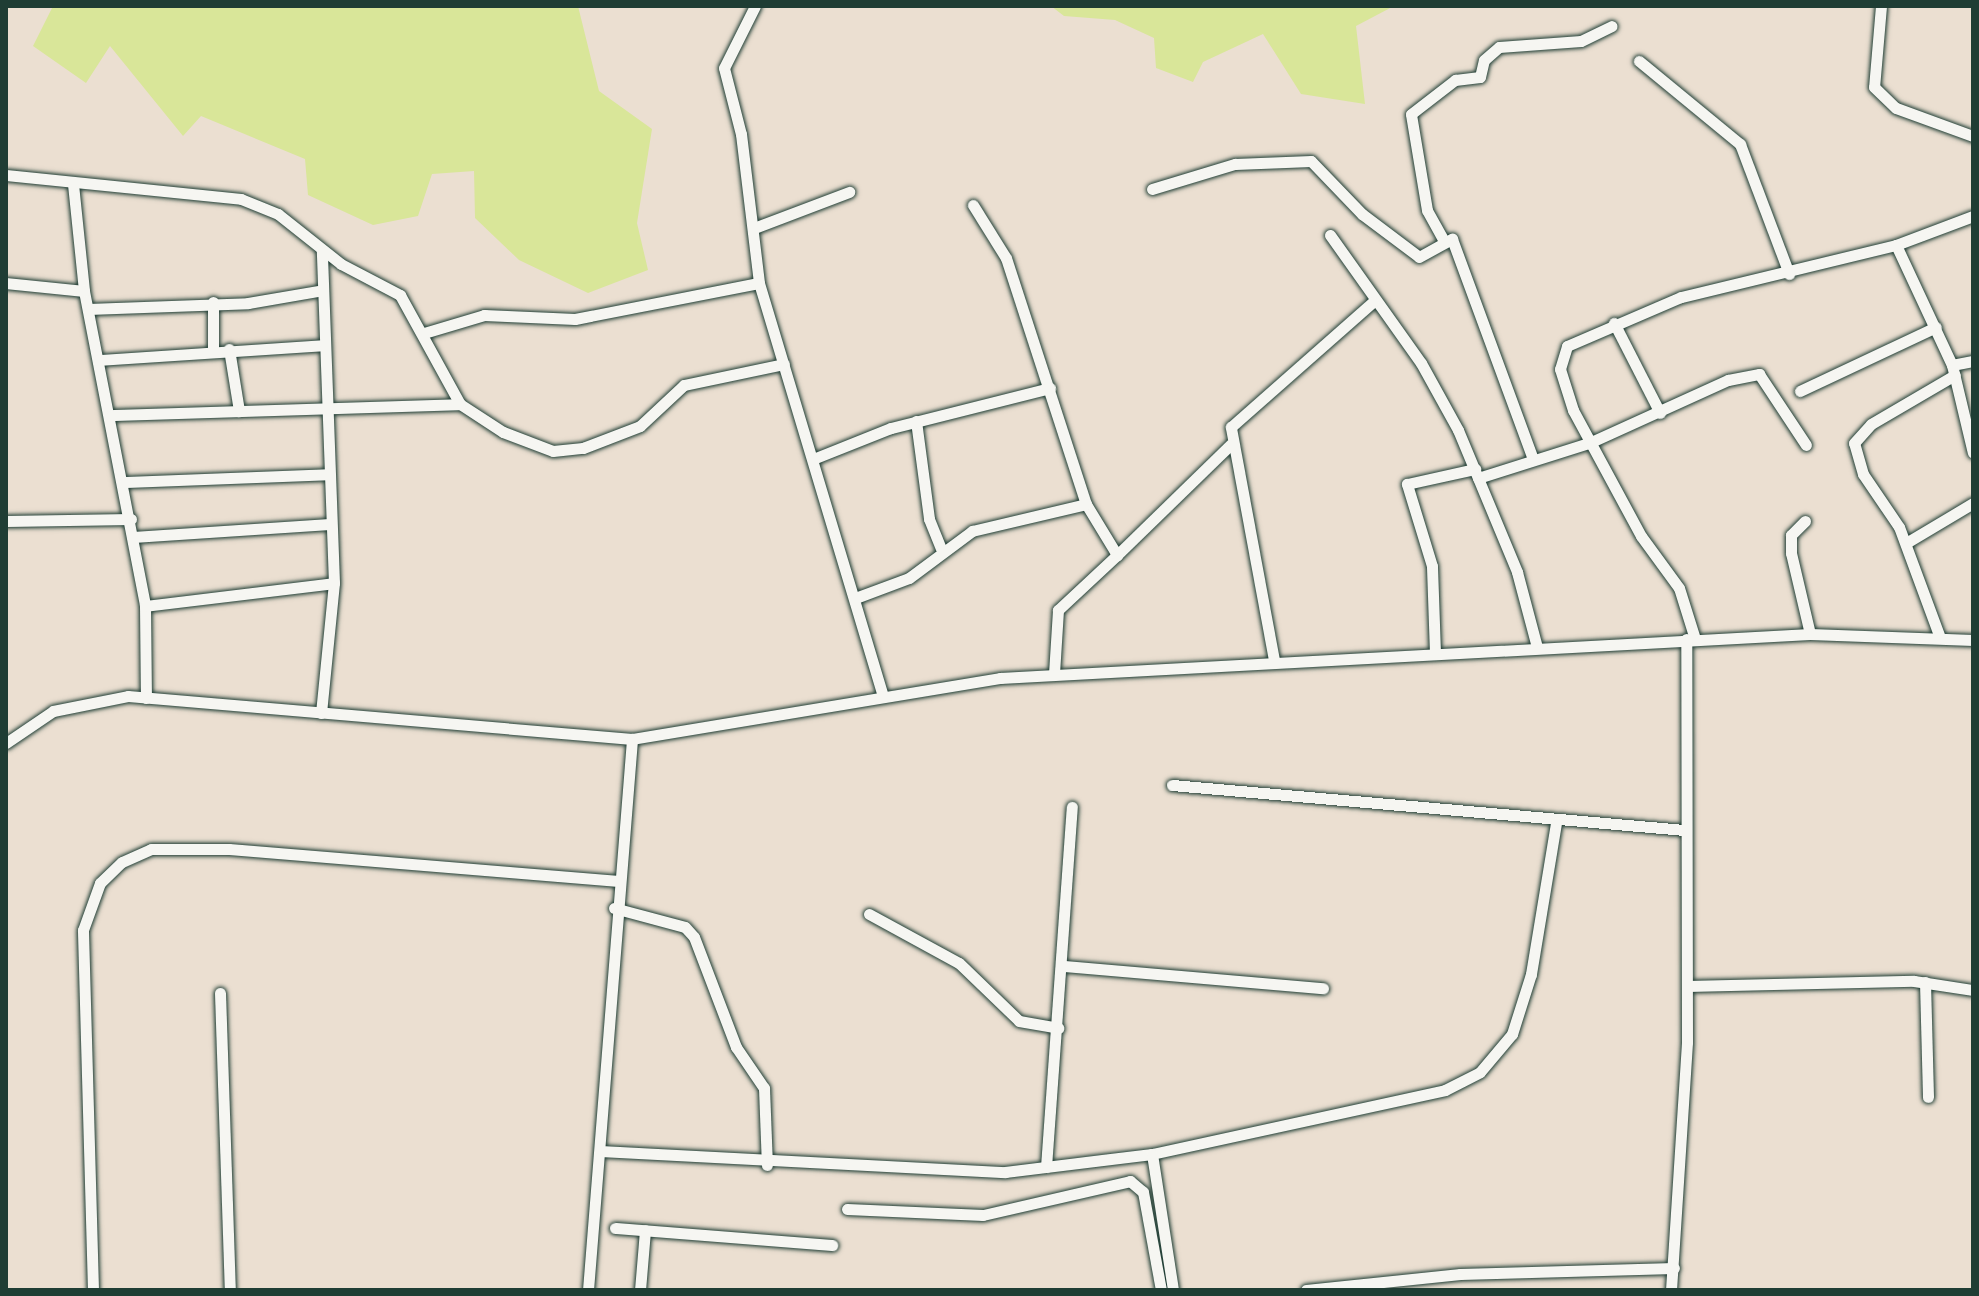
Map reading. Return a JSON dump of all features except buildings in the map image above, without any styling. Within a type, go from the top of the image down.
[{"type":"street","points":[[755,6],[724,68],[754,228],[759,283],[858,597],[883,696]]},
{"type":"street","points":[[1881,6],[1874,87],[1896,108],[1973,136]]},
{"type":"street","points":[[1444,241],[1427,210],[1411,114],[1455,80],[1480,77],[1484,60],[1499,47],[1581,41],[1612,26]]},
{"type":"street","points":[[1639,61],[1740,144],[1789,274]]},
{"type":"street","points":[[1152,189],[1235,164],[1311,161],[1415,254],[1444,241],[1454,242],[1465,264],[1533,459]]},
{"type":"street","points":[[6,175],[241,199],[296,226],[322,250],[400,295],[424,333],[460,404],[503,432],[553,451],[571,450],[653,418],[684,385],[784,364]]},
{"type":"street","points":[[73,184],[84,291],[125,482],[145,606],[146,698]]},
{"type":"street","points":[[754,228],[849,192]]},
{"type":"street","points":[[973,205],[1006,258],[1086,504],[1117,555]]},
{"type":"street","points":[[1671,1290],[1687,986],[1684,830],[1690,639],[1679,588],[1589,443],[1566,389],[1561,357],[1567,346],[1614,323],[1681,297],[1789,274],[1896,245],[1973,216]]},
{"type":"street","points":[[1330,235],[1373,302],[1421,363],[1476,473],[1522,585],[1537,647]]},
{"type":"street","points":[[1896,245],[1954,370],[1973,453]]},
{"type":"street","points":[[321,713],[334,583],[322,250]]},
{"type":"street","points":[[6,283],[84,291]]},
{"type":"street","points":[[424,333],[484,315],[575,319],[759,283]]},
{"type":"street","points":[[88,309],[213,302],[323,290]]},
{"type":"street","points":[[213,302],[213,349]]},
{"type":"street","points":[[1274,660],[1231,444],[1233,425],[1373,302]]},
{"type":"street","points":[[1614,323],[1660,413]]},
{"type":"street","points":[[1800,391],[1936,327]]},
{"type":"street","points":[[99,360],[213,349],[325,345]]},
{"type":"street","points":[[229,349],[239,411]]},
{"type":"street","points":[[1939,635],[1906,543],[1863,474],[1854,443],[1871,424],[1973,361]]},
{"type":"street","points":[[1435,653],[1432,566],[1407,484],[1476,473],[1589,443],[1728,380],[1763,375],[1806,445]]},
{"type":"street","points":[[813,459],[916,421],[1050,388]]},
{"type":"street","points":[[112,415],[460,404]]},
{"type":"street","points":[[916,421],[929,519],[941,548]]},
{"type":"street","points":[[1054,674],[1058,610],[1231,444]]},
{"type":"street","points":[[125,482],[329,474]]},
{"type":"street","points":[[1906,543],[1973,503]]},
{"type":"street","points":[[858,597],[909,578],[941,548],[984,527],[1086,504]]},
{"type":"street","points":[[6,521],[131,519]]},
{"type":"street","points":[[1805,521],[1791,535],[1791,553],[1810,634]]},
{"type":"street","points":[[133,537],[330,524]]},
{"type":"street","points":[[145,606],[334,583]]},
{"type":"street","points":[[6,743],[68,706],[146,698],[632,739],[883,696],[1054,674],[1810,634],[1939,635],[1973,640]]},
{"type":"street","points":[[588,1290],[600,1151],[616,881],[632,739]]},
{"type":"street","points":[[1172,785],[1556,823],[1684,830]]},
{"type":"street","points":[[1046,1167],[1064,966],[1072,807]]},
{"type":"street","points":[[600,1151],[767,1165],[924,1173],[1046,1167],[1152,1154],[1399,1105],[1480,1072],[1512,1034],[1531,974],[1556,823]]},
{"type":"street","points":[[93,1290],[83,930],[100,883],[122,862],[151,849],[229,849],[616,881]]},
{"type":"street","points":[[614,908],[685,927],[694,937],[725,1025],[764,1088],[767,1165]]},
{"type":"street","points":[[869,914],[959,963],[1019,1021],[1058,1028]]},
{"type":"street","points":[[1064,966],[1323,988]]},
{"type":"street","points":[[1687,986],[1925,982],[1973,990]]},
{"type":"street","points":[[1925,982],[1928,1097]]},
{"type":"street","points":[[220,993],[230,1290]]},
{"type":"street","points":[[1152,1154],[1173,1290]]},
{"type":"street","points":[[847,1209],[983,1215],[1130,1181],[1143,1192],[1161,1290]]},
{"type":"street","points":[[615,1228],[832,1245]]},
{"type":"street","points":[[640,1290],[645,1230]]},
{"type":"street","points":[[1306,1290],[1460,1274],[1674,1268]]},
{"type":"green space","points":[[53,6],[578,6],[599,91],[652,129],[637,223],[648,270],[588,293],[519,260],[475,218],[474,171],[432,174],[418,216],[373,225],[308,195],[305,159],[201,116],[183,136],[110,46],[86,83],[33,46]]},
{"type":"green space","points":[[1051,6],[1394,6],[1356,26],[1365,104],[1301,94],[1263,34],[1203,62],[1193,82],[1156,68],[1154,38],[1115,20],[1064,16]]}]
